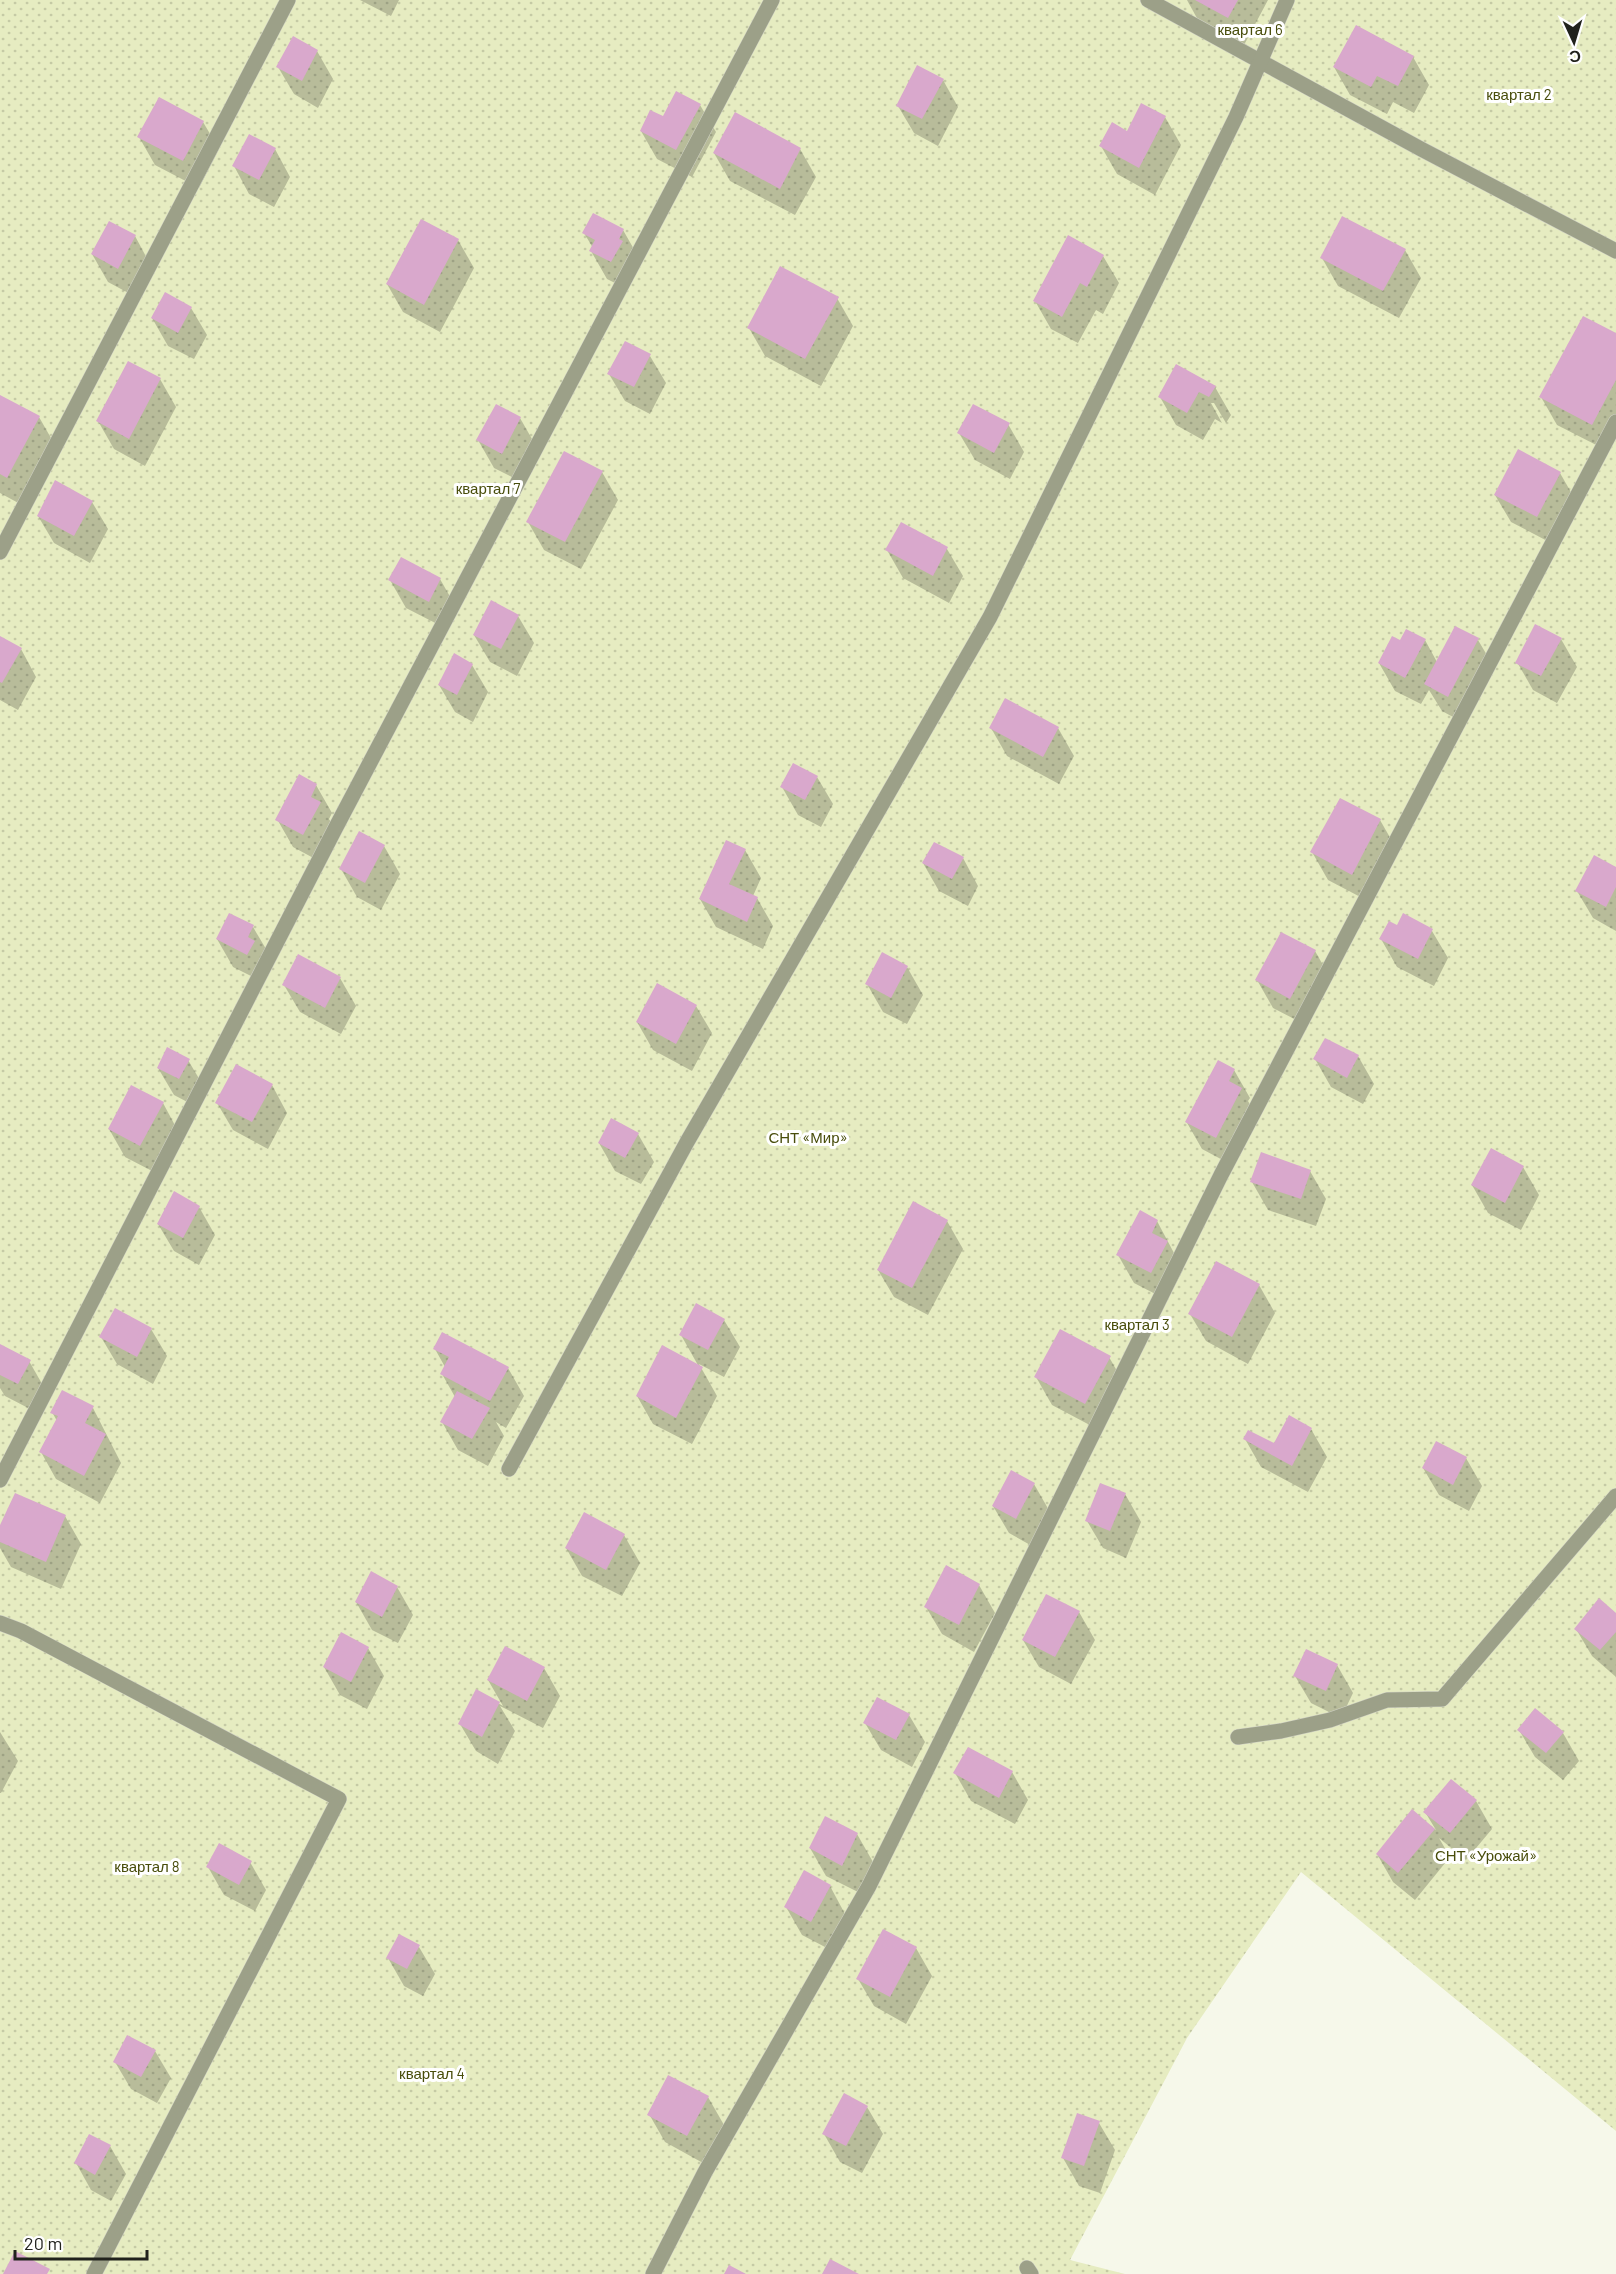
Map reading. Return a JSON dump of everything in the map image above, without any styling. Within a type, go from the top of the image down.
[{"type":"lane","points":[[0,552],[288,0]]},
{"type":"lane","points":[[0,1480],[335,829],[772,0]]},
{"type":"lane","points":[[1148,0],[1616,251]]},
{"type":"lane","points":[[508,1469],[687,1142],[990,617],[1236,117],[1287,0]]},
{"type":"lane","points":[[653,2274],[705,2172],[869,1886],[1221,1175],[1616,422]]},
{"type":"lane","points":[[1238,1737],[1281,1731],[1330,1720],[1387,1700],[1442,1699],[1616,1496]]},
{"type":"lane","points":[[0,1623],[21,1631],[339,1799],[94,2274]]},
{"type":"green space","name":"СНТ «Мир»","points":[[0,0],[1616,0],[1616,2131],[1301,1872],[1187,2038],[1070,2260],[1125,2274],[0,2274]]},
{"type":"building","points":[[1195,0],[1238,0],[1228,18]]},
{"type":"building","points":[[1356,25],[1414,56],[1398,86],[1377,76],[1371,87],[1333,67]]},
{"type":"building","points":[[293,36],[318,50],[302,81],[276,67]]},
{"type":"building","points":[[917,65],[944,79],[922,119],[896,106]]},
{"type":"building","points":[[676,91],[701,104],[676,150],[640,131],[650,110],[663,116]]},
{"type":"building","points":[[159,97],[204,121],[183,161],[137,137]]},
{"type":"building","points":[[1141,103],[1166,116],[1139,168],[1099,146],[1112,122],[1127,131]]},
{"type":"building","points":[[735,112],[801,148],[780,189],[713,153]]},
{"type":"building","points":[[249,134],[276,148],[259,180],[232,166]]},
{"type":"building","points":[[593,213],[624,229],[619,239],[623,241],[611,262],[589,251],[595,240],[582,233]]},
{"type":"building","points":[[1342,216],[1406,249],[1383,291],[1320,258]]},
{"type":"building","points":[[421,219],[459,239],[424,305],[386,284]]},
{"type":"building","points":[[109,221],[136,235],[118,269],[91,254]]},
{"type":"building","points":[[1068,235],[1104,255],[1087,287],[1080,283],[1062,317],[1033,301]]},
{"type":"building","points":[[780,266],[839,297],[805,359],[747,328]]},
{"type":"building","points":[[165,292],[192,307],[178,333],[151,318]]},
{"type":"building","points":[[1583,316],[1616,333],[1616,380],[1592,425],[1539,397]]},
{"type":"building","points":[[625,341],[651,354],[634,387],[607,374]]},
{"type":"building","points":[[128,361],[161,378],[129,439],[96,421]]},
{"type":"building","points":[[1176,364],[1216,386],[1209,397],[1199,392],[1187,413],[1158,397]]},
{"type":"building","points":[[0,395],[40,416],[7,478],[0,474]]},
{"type":"building","points":[[496,404],[521,417],[502,454],[476,440]]},
{"type":"building","points":[[973,404],[1010,423],[994,453],[957,433]]},
{"type":"building","points":[[1518,449],[1561,472],[1537,517],[1494,495]]},
{"type":"building","points":[[564,451],[603,471],[565,542],[526,522]]},
{"type":"building","points":[[55,480],[93,501],[74,536],[37,516]]},
{"type":"building","points":[[901,522],[948,547],[933,576],[885,550]]},
{"type":"building","points":[[401,557],[441,578],[429,602],[388,580]]},
{"type":"building","points":[[491,600],[519,615],[501,649],[473,635]]},
{"type":"building","points":[[1535,624],[1562,638],[1541,676],[1515,663]]},
{"type":"building","points":[[1455,626],[1479,638],[1448,697],[1424,684]]},
{"type":"building","points":[[1406,629],[1426,639],[1405,678],[1378,663],[1392,636],[1400,640]]},
{"type":"building","points":[[0,636],[22,648],[2,683],[0,682]]},
{"type":"building","points":[[454,653],[473,664],[457,695],[438,685]]},
{"type":"building","points":[[1005,698],[1059,727],[1043,757],[989,728]]},
{"type":"building","points":[[793,763],[818,776],[805,800],[780,787]]},
{"type":"building","points":[[299,774],[317,784],[311,797],[321,802],[303,835],[275,820]]},
{"type":"building","points":[[1340,798],[1381,819],[1352,875],[1310,852]]},
{"type":"building","points":[[359,831],[385,845],[365,883],[339,869]]},
{"type":"building","points":[[726,840],[746,849],[729,884],[758,897],[747,922],[699,899]]},
{"type":"building","points":[[934,842],[964,857],[952,879],[922,863]]},
{"type":"building","points":[[1594,855],[1616,867],[1616,887],[1606,907],[1575,891]]},
{"type":"building","points":[[229,913],[254,925],[248,937],[255,941],[247,955],[216,939]]},
{"type":"building","points":[[1403,913],[1433,929],[1418,959],[1379,939],[1389,921],[1397,925]]},
{"type":"building","points":[[1281,932],[1316,950],[1290,999],[1255,980]]},
{"type":"building","points":[[882,952],[908,966],[891,998],[865,984]]},
{"type":"building","points":[[298,954],[341,977],[325,1008],[282,985]]},
{"type":"building","points":[[657,983],[697,1005],[676,1044],[636,1022]]},
{"type":"building","points":[[1325,1038],[1359,1055],[1347,1078],[1313,1059]]},
{"type":"building","points":[[167,1047],[190,1059],[179,1079],[157,1068]]},
{"type":"building","points":[[1218,1060],[1235,1069],[1229,1081],[1242,1088],[1216,1138],[1185,1122]]},
{"type":"building","points":[[236,1064],[273,1084],[252,1122],[215,1103]]},
{"type":"building","points":[[131,1085],[164,1102],[140,1146],[108,1129]]},
{"type":"building","points":[[611,1118],[639,1133],[625,1158],[598,1143]]},
{"type":"building","points":[[1491,1148],[1524,1166],[1505,1203],[1471,1185]]},
{"type":"building","points":[[1261,1152],[1311,1170],[1301,1199],[1250,1182]]},
{"type":"building","points":[[174,1191],[200,1206],[183,1238],[157,1224]]},
{"type":"building","points":[[913,1201],[948,1220],[912,1288],[877,1270]]},
{"type":"building","points":[[1140,1210],[1158,1220],[1152,1233],[1168,1241],[1151,1273],[1116,1255]]},
{"type":"building","points":[[1216,1261],[1260,1284],[1232,1337],[1188,1314]]},
{"type":"building","points":[[696,1303],[725,1319],[708,1350],[679,1335]]},
{"type":"building","points":[[115,1308],[152,1328],[137,1357],[99,1337]]},
{"type":"building","points":[[1060,1329],[1111,1356],[1085,1404],[1034,1377]]},
{"type":"building","points":[[442,1332],[509,1367],[490,1401],[440,1374],[449,1357],[433,1349]]},
{"type":"building","points":[[0,1344],[31,1360],[18,1384],[0,1375]]},
{"type":"building","points":[[662,1345],[703,1367],[676,1418],[636,1396]]},
{"type":"building","points":[[62,1390],[94,1406],[85,1423],[106,1434],[84,1476],[39,1452],[58,1416],[50,1413]]},
{"type":"building","points":[[457,1391],[490,1408],[472,1439],[440,1422]]},
{"type":"building","points":[[1289,1415],[1312,1428],[1292,1466],[1243,1439],[1248,1430],[1274,1443]]},
{"type":"building","points":[[1436,1441],[1467,1457],[1453,1485],[1422,1468]]},
{"type":"building","points":[[1011,1470],[1035,1483],[1016,1519],[992,1506]]},
{"type":"building","points":[[1100,1483],[1126,1493],[1110,1531],[1085,1521]]},
{"type":"building","points":[[15,1493],[66,1515],[46,1562],[0,1542],[0,1525]]},
{"type":"building","points":[[584,1512],[625,1534],[606,1570],[565,1548]]},
{"type":"building","points":[[946,1565],[980,1584],[959,1625],[924,1607]]},
{"type":"building","points":[[371,1571],[398,1586],[382,1617],[355,1602]]},
{"type":"building","points":[[1046,1594],[1080,1611],[1055,1657],[1022,1640]]},
{"type":"building","points":[[1599,1598],[1616,1613],[1616,1632],[1600,1650],[1574,1629]]},
{"type":"building","points":[[341,1632],[369,1647],[351,1682],[323,1667]]},
{"type":"building","points":[[505,1646],[545,1667],[527,1701],[487,1680]]},
{"type":"building","points":[[1306,1649],[1338,1664],[1326,1691],[1293,1676]]},
{"type":"building","points":[[476,1689],[500,1702],[482,1737],[458,1724]]},
{"type":"building","points":[[877,1697],[910,1714],[896,1740],[863,1723]]},
{"type":"building","points":[[1535,1708],[1564,1732],[1546,1753],[1517,1730]]},
{"type":"building","points":[[968,1747],[1013,1771],[999,1798],[953,1773]]},
{"type":"building","points":[[1451,1779],[1477,1800],[1450,1833],[1423,1812]]},
{"type":"building","points":[[1412,1809],[1435,1829],[1398,1873],[1376,1854]]},
{"type":"building","points":[[825,1816],[858,1833],[842,1866],[809,1848]]},
{"type":"building","points":[[219,1843],[252,1861],[239,1885],[206,1867]]},
{"type":"building","points":[[804,1870],[831,1885],[811,1922],[784,1907]]},
{"type":"building","points":[[883,1929],[917,1947],[890,1997],[856,1979]]},
{"type":"building","points":[[399,1934],[420,1945],[407,1969],[386,1958]]},
{"type":"building","points":[[127,2035],[156,2050],[141,2077],[113,2062]]},
{"type":"building","points":[[668,2075],[709,2096],[687,2136],[647,2115]]},
{"type":"building","points":[[844,2093],[868,2106],[846,2146],[822,2134]]},
{"type":"building","points":[[1077,2113],[1100,2121],[1084,2166],[1061,2158]]},
{"type":"building","points":[[89,2134],[111,2145],[95,2175],[74,2163]]},
{"type":"building","points":[[15,2251],[50,2269],[47,2274],[3,2274]]},
{"type":"building","points":[[830,2259],[859,2274],[822,2274]]},
{"type":"building","points":[[729,2265],[746,2274],[724,2274]]},
{"type":"park label","name":"квартал 6","points":[[1250,29]]},
{"type":"park label","name":"квартал 2","points":[[1519,94]]},
{"type":"park label","name":"квартал 7","points":[[488,488]]},
{"type":"park label","name":"квартал 3","points":[[1137,1324]]},
{"type":"park label","name":"СНТ «Урожай»","points":[[1486,1855]]},
{"type":"park label","name":"квартал 8","points":[[147,1866]]},
{"type":"park label","name":"квартал 4","points":[[432,2073]]}]
